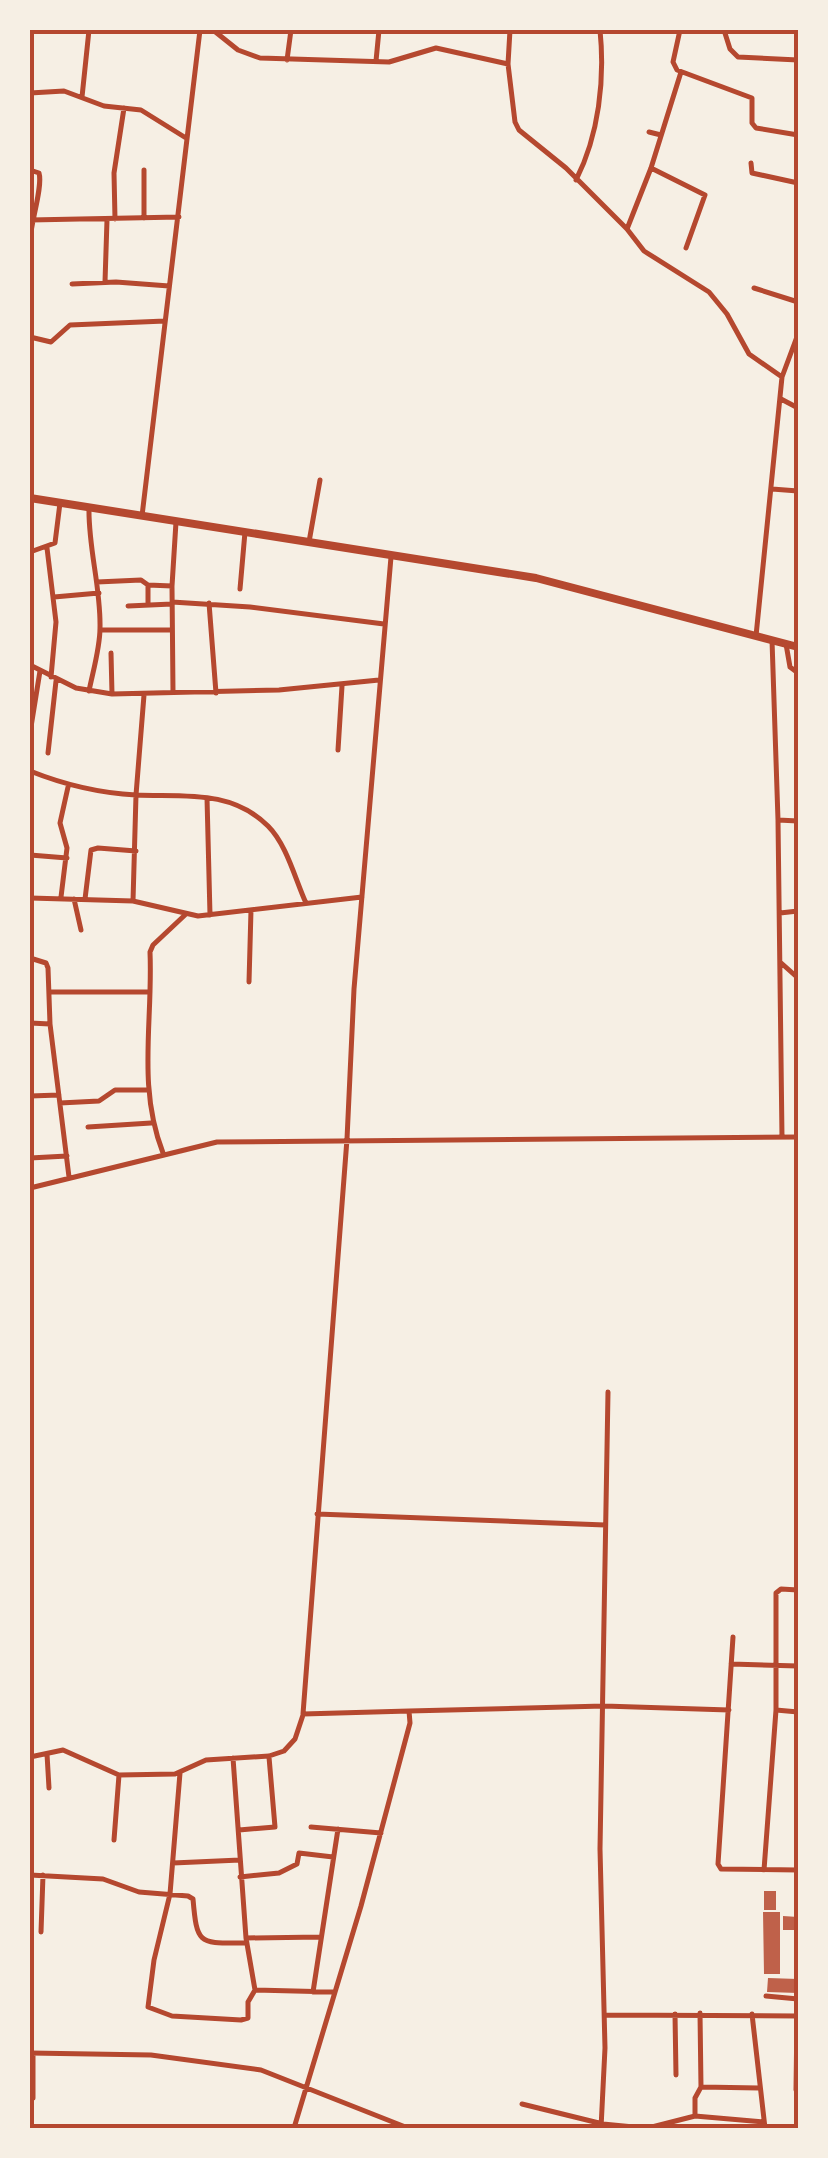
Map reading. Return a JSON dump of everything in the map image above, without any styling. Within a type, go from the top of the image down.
[{"type":"main road","points":[[30,498],[536,578],[798,648]]},
{"type":"street","points":[[82,98],[89,30]]},
{"type":"street","points":[[142,516],[200,30]]},
{"type":"street","points":[[213,30],[250,56],[396,61],[436,48],[508,64]]},
{"type":"street","points":[[287,60],[292,30]]},
{"type":"street","points":[[376,61],[379,30]]},
{"type":"street","points":[[510,30],[508,64],[516,126],[628,229],[644,251],[709,292],[749,354],[782,377]]},
{"type":"street","points":[[576,180],[597,113],[602,60],[600,30]]},
{"type":"street","points":[[680,30],[674,62],[681,72],[753,100],[752,122],[756,128],[798,134]]},
{"type":"street","points":[[724,30],[730,49],[738,56],[798,60]]},
{"type":"street","points":[[628,229],[681,72]]},
{"type":"street","points":[[30,93],[57,90],[104,106],[148,112],[186,138]]},
{"type":"street","points":[[105,282],[124,108]]},
{"type":"street","points":[[649,132],[661,135]]},
{"type":"street","points":[[751,163],[752,173],[798,183]]},
{"type":"street","points":[[651,168],[704,195],[686,248]]},
{"type":"street","points":[[30,170],[42,179],[30,220],[30,240]]},
{"type":"street","points":[[144,170],[144,218]]},
{"type":"street","points":[[30,220],[179,217]]},
{"type":"street","points":[[72,284],[169,286]]},
{"type":"street","points":[[754,288],[798,302]]},
{"type":"street","points":[[30,336],[51,342],[70,325],[165,321]]},
{"type":"street","points":[[756,636],[782,377],[798,334]]},
{"type":"street","points":[[781,399],[798,408]]},
{"type":"street","points":[[309,542],[320,480]]},
{"type":"street","points":[[772,490],[798,491]]},
{"type":"street","points":[[30,552],[55,543],[60,503]]},
{"type":"street","points":[[89,508],[100,630],[89,691]]},
{"type":"street","points":[[173,692],[176,522]]},
{"type":"street","points":[[240,589],[244,532]]},
{"type":"street","points":[[47,548],[54,597],[54,679],[48,753]]},
{"type":"street","points":[[30,1758],[69,1751],[119,1775],[180,1773],[197,1762],[269,1756],[290,1746],[303,1714],[362,898],[392,554]]},
{"type":"street","points":[[97,582],[141,580],[172,586]]},
{"type":"street","points":[[148,584],[148,605]]},
{"type":"street","points":[[54,597],[98,593]]},
{"type":"street","points":[[128,606],[209,604],[384,624]]},
{"type":"street","points":[[209,604],[216,693]]},
{"type":"street","points":[[100,630],[172,630]]},
{"type":"street","points":[[772,640],[782,1137]]},
{"type":"street","points":[[786,644],[790,667],[798,672]]},
{"type":"street","points":[[111,653],[112,694]]},
{"type":"street","points":[[30,665],[54,679],[112,694],[216,693],[342,686],[379,680]]},
{"type":"street","points":[[30,733],[40,671]]},
{"type":"street","points":[[338,750],[342,686]]},
{"type":"street","points":[[133,901],[144,694]]},
{"type":"street","points":[[30,772],[68,787],[136,795],[191,794],[231,803],[268,826],[306,903]]},
{"type":"street","points":[[61,897],[67,858],[60,823],[68,787]]},
{"type":"street","points":[[207,797],[210,915]]},
{"type":"street","points":[[778,820],[798,821]]},
{"type":"street","points":[[84,900],[91,850],[136,851]]},
{"type":"street","points":[[30,855],[67,858]]},
{"type":"street","points":[[30,898],[133,901],[186,914],[210,915],[362,898]]},
{"type":"street","points":[[74,899],[81,930]]},
{"type":"street","points":[[249,982],[251,910]]},
{"type":"street","points":[[780,913],[798,911]]},
{"type":"street","points":[[164,1154],[152,1123],[148,1090],[151,948],[186,914]]},
{"type":"street","points":[[30,958],[46,964],[70,1178]]},
{"type":"street","points":[[780,962],[798,978]]},
{"type":"street","points":[[49,992],[148,992]]},
{"type":"street","points":[[30,1023],[50,1024]]},
{"type":"street","points":[[60,1103],[99,1101],[115,1090],[148,1090]]},
{"type":"street","points":[[30,1096],[59,1094]]},
{"type":"street","points":[[88,1127],[152,1123]]},
{"type":"street","points":[[30,1188],[217,1142],[798,1136]]},
{"type":"street","points":[[30,1158],[67,1156]]},
{"type":"street","points":[[602,2126],[600,1849],[608,1392]]},
{"type":"street","points":[[317,1514],[606,1525]]},
{"type":"street","points":[[764,1870],[776,1710],[776,1592],[798,1590]]},
{"type":"street","points":[[733,1637],[718,1864],[725,1871],[798,1870]]},
{"type":"street","points":[[732,1664],[798,1666]]},
{"type":"street","points":[[303,1714],[604,1706],[729,1710]]},
{"type":"street","points":[[776,1710],[798,1712]]},
{"type":"street","points":[[294,2128],[408,1737],[408,1711]]},
{"type":"street","points":[[47,1754],[50,1788]]},
{"type":"street","points":[[238,1830],[276,1826],[269,1756]]},
{"type":"street","points":[[180,1773],[170,1894],[154,1960],[148,2007],[172,2016],[241,2020],[248,2018],[248,2002],[255,1990],[246,1940],[233,1758]]},
{"type":"street","points":[[114,1840],[119,1775]]},
{"type":"street","points":[[311,1827],[381,1834]]},
{"type":"street","points":[[313,1992],[338,1829]]},
{"type":"street","points":[[240,1876],[290,1870],[297,1864],[299,1853],[333,1857]]},
{"type":"street","points":[[173,1863],[240,1860]]},
{"type":"street","points":[[30,1875],[103,1879],[139,1892],[193,1898],[194,1922],[204,1939],[217,1943],[320,1937]]},
{"type":"street","points":[[41,1932],[43,1876]]},
{"type":"street","points":[[255,1990],[334,1992]]},
{"type":"street","points":[[766,1996],[798,1999]]},
{"type":"street","points":[[604,2014],[797,2016],[796,2090]]},
{"type":"street","points":[[675,2014],[676,2075]]},
{"type":"street","points":[[695,2116],[695,2098],[701,2087],[700,2014]]},
{"type":"street","points":[[522,2104],[602,2126],[646,2128],[695,2116],[765,2125],[752,2014]]},
{"type":"street","points":[[34,2098],[31,2053],[151,2055],[261,2070],[408,2128]]},
{"type":"street","points":[[701,2087],[759,2088]]},
{"type":"building","points":[[764,1891],[776,1891],[776,1910],[764,1910]]},
{"type":"building","points":[[763,1912],[780,1912],[780,1974],[764,1974]]},
{"type":"building","points":[[783,1916],[798,1917],[798,1930],[783,1930]]},
{"type":"building","points":[[768,1978],[798,1979],[798,1993],[767,1992]]}]
